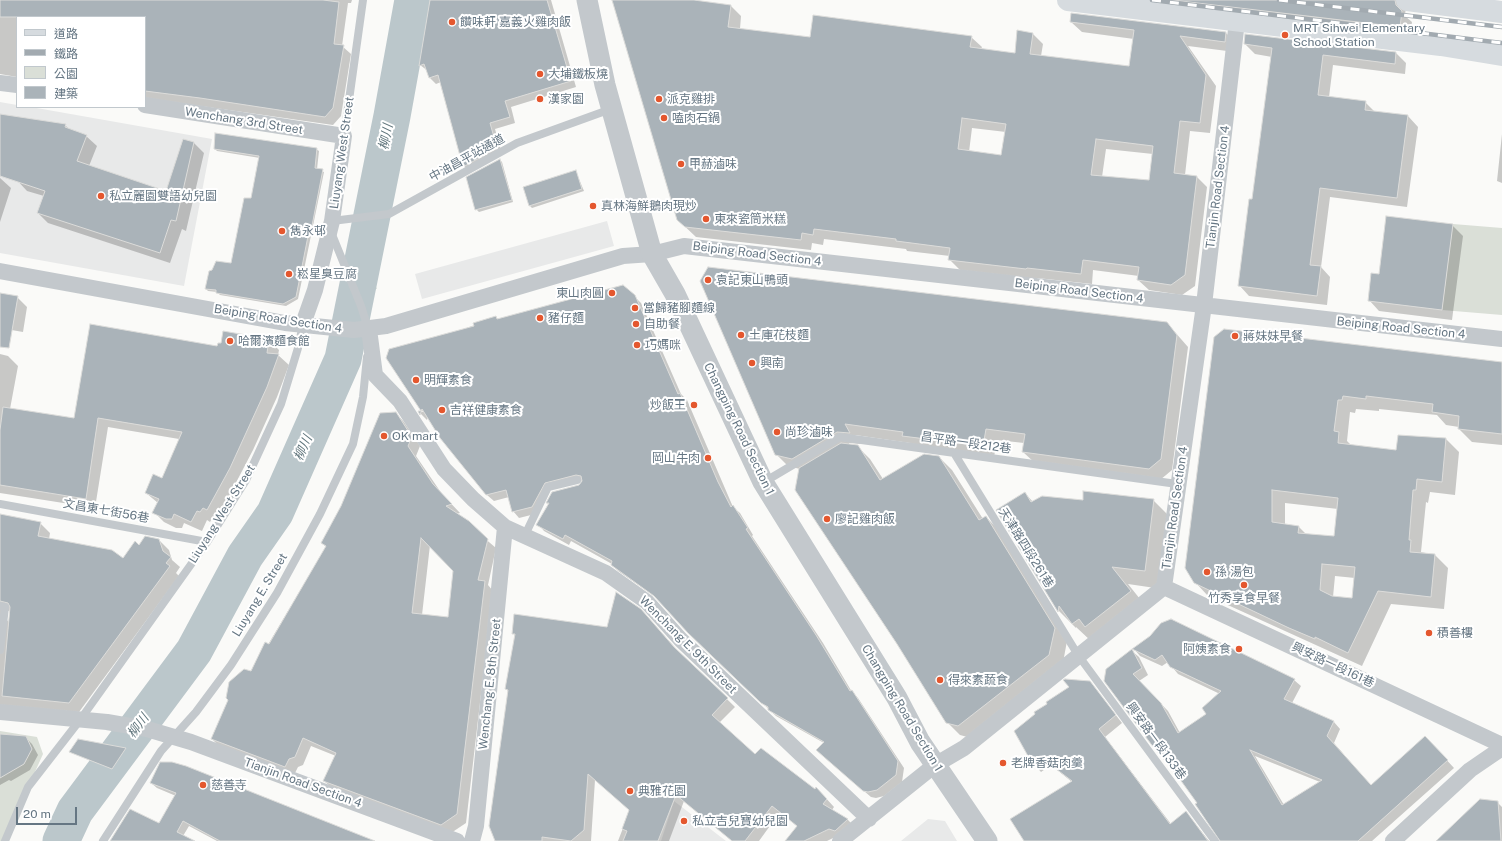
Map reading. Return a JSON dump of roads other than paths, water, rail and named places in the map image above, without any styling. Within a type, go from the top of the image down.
[{"type":"main road","points":[[1068,0],[1441,45],[1502,55]]},
{"type":"main road","points":[[1407,0],[1502,12]]},
{"type":"street","name":"Changping Road Section 1","points":[[587,0],[605,85],[652,254],[675,294],[763,482],[897,698],[920,742],[987,841]]},
{"type":"street","name":"Tianjin Road Section 4","points":[[840,841],[936,765],[964,748],[1164,587],[1177,484],[1204,305],[1237,21]]},
{"type":"street","points":[[0,83],[16,86]]},
{"type":"street","name":"Wenchang 3rd Street","points":[[146,106],[344,136]]},
{"type":"street","name":"Liuyang West Street","points":[[303,324],[315,290],[331,225],[344,136]]},
{"type":"street","name":"Beiping Road Section 4","points":[[0,271],[285,323],[303,324],[323,328],[361,330],[386,326],[623,256],[652,254],[684,246],[1502,339]]},
{"type":"street","name":"Wenchang E. 9th Street","points":[[361,330],[375,375],[400,401],[444,469],[473,499],[505,526],[606,573],[647,602],[681,640],[869,819]]},
{"type":"street","name":"Wenchang E. 8th Street","points":[[472,841],[476,826],[505,526]]},
{"type":"street","name":"興安路一段161巷","points":[[1164,587],[1502,746]]},
{"type":"street","points":[[0,712],[80,720]]},
{"type":"street","name":"Tianjin Road Section 4","points":[[80,720],[107,722],[147,729],[173,736],[457,841]]},
{"type":"street","points":[[1393,841],[1470,770],[1502,746]]},
{"type":"lane","name":"Liuyang West Street","points":[[344,136],[363,0]]},
{"type":"lane","name":"中油昌平站通道","points":[[331,225],[351,219],[389,214],[518,143],[612,109]]},
{"type":"lane","points":[[331,225],[361,306],[361,330]]},
{"type":"lane","name":"Liuyang West Street","points":[[5,841],[28,788],[80,720],[207,542],[246,480],[281,404],[298,348],[303,324]]},
{"type":"lane","name":"Liuyang E. Street","points":[[103,841],[161,751],[196,712],[231,665],[277,593],[320,514],[353,444],[363,397],[361,330]]},
{"type":"lane","name":"昌平路一段212巷","points":[[763,482],[840,437],[1177,484]]},
{"type":"lane","name":"天津路四段261巷","points":[[954,453],[1078,655]]},
{"type":"lane","points":[[525,535],[548,487],[577,480]]},
{"type":"lane","name":"文昌東七街56巷","points":[[0,504],[207,542]]},
{"type":"lane","points":[[0,606],[5,607],[0,650]]},
{"type":"lane","name":"興安路一段133巷","points":[[1078,655],[1215,841]]},
{"type":"waterway","name":"柳川","points":[[61,841],[75,811],[194,651],[245,556],[275,513],[343,359],[392,116],[413,0]]},
{"type":"railway","points":[[1152,0],[1502,43]]},
{"type":"railway","points":[[1279,0],[1502,27]]},
{"type":"place","name":"饡味軒 嘉義火雞肉飯","points":[[452,22]]},
{"type":"place","name":"MRT Sihwei Elementary School Station","points":[[1285,35]]},
{"type":"place","name":"大埔鐵板燒","points":[[540,74]]},
{"type":"place","name":"漢家園","points":[[540,99]]},
{"type":"place","name":"派克雞排","points":[[659,99]]},
{"type":"place","name":"嗑肉石鍋","points":[[664,118]]},
{"type":"place","name":"甲赫滷味","points":[[681,164]]},
{"type":"place","name":"私立麗園雙語幼兒園","points":[[101,196]]},
{"type":"place","name":"真林海鮮鵝肉現炒","points":[[593,206]]},
{"type":"place","name":"東來瓷筒米糕","points":[[706,219]]},
{"type":"place","name":"雋永邨","points":[[282,231]]},
{"type":"place","name":"崧星臭豆腐","points":[[289,274]]},
{"type":"place","name":"袁記東山鴨頭","points":[[708,280]]},
{"type":"place","name":"東山肉圓","points":[[612,293]]},
{"type":"place","name":"當歸豬腳麵線","points":[[635,308]]},
{"type":"place","name":"豬仔麵","points":[[540,318]]},
{"type":"place","name":"自助餐","points":[[636,324]]},
{"type":"place","name":"土庫花枝麵","points":[[741,335]]},
{"type":"place","name":"蔣妹妹早餐","points":[[1235,336]]},
{"type":"place","name":"哈爾濱麵食館","points":[[230,341]]},
{"type":"place","name":"巧媽咪","points":[[637,345]]},
{"type":"place","name":"興南","points":[[752,363]]},
{"type":"place","name":"明輝素食","points":[[416,380]]},
{"type":"place","name":"炒飯王","points":[[694,405]]},
{"type":"place","name":"吉祥健康素食","points":[[442,410]]},
{"type":"place","name":"尚珍滷味","points":[[777,432]]},
{"type":"place","name":"OK mart","points":[[384,436]]},
{"type":"place","name":"岡山牛肉","points":[[708,458]]},
{"type":"place","name":"廖記雞肉飯","points":[[827,519]]},
{"type":"place","name":"孫 湯包","points":[[1207,572]]},
{"type":"place","name":"竹秀享食早餐","points":[[1244,585]]},
{"type":"place","name":"積善樓","points":[[1429,633]]},
{"type":"place","name":"阿姨素食","points":[[1239,649]]},
{"type":"place","name":"得來素蔬食","points":[[940,680]]},
{"type":"place","name":"老牌香菇肉羹","points":[[1003,763]]},
{"type":"place","name":"慈善寺","points":[[203,785]]},
{"type":"place","name":"典雅花園","points":[[630,791]]},
{"type":"place","name":"私立吉兒寶幼兒園","points":[[684,821]]}]
